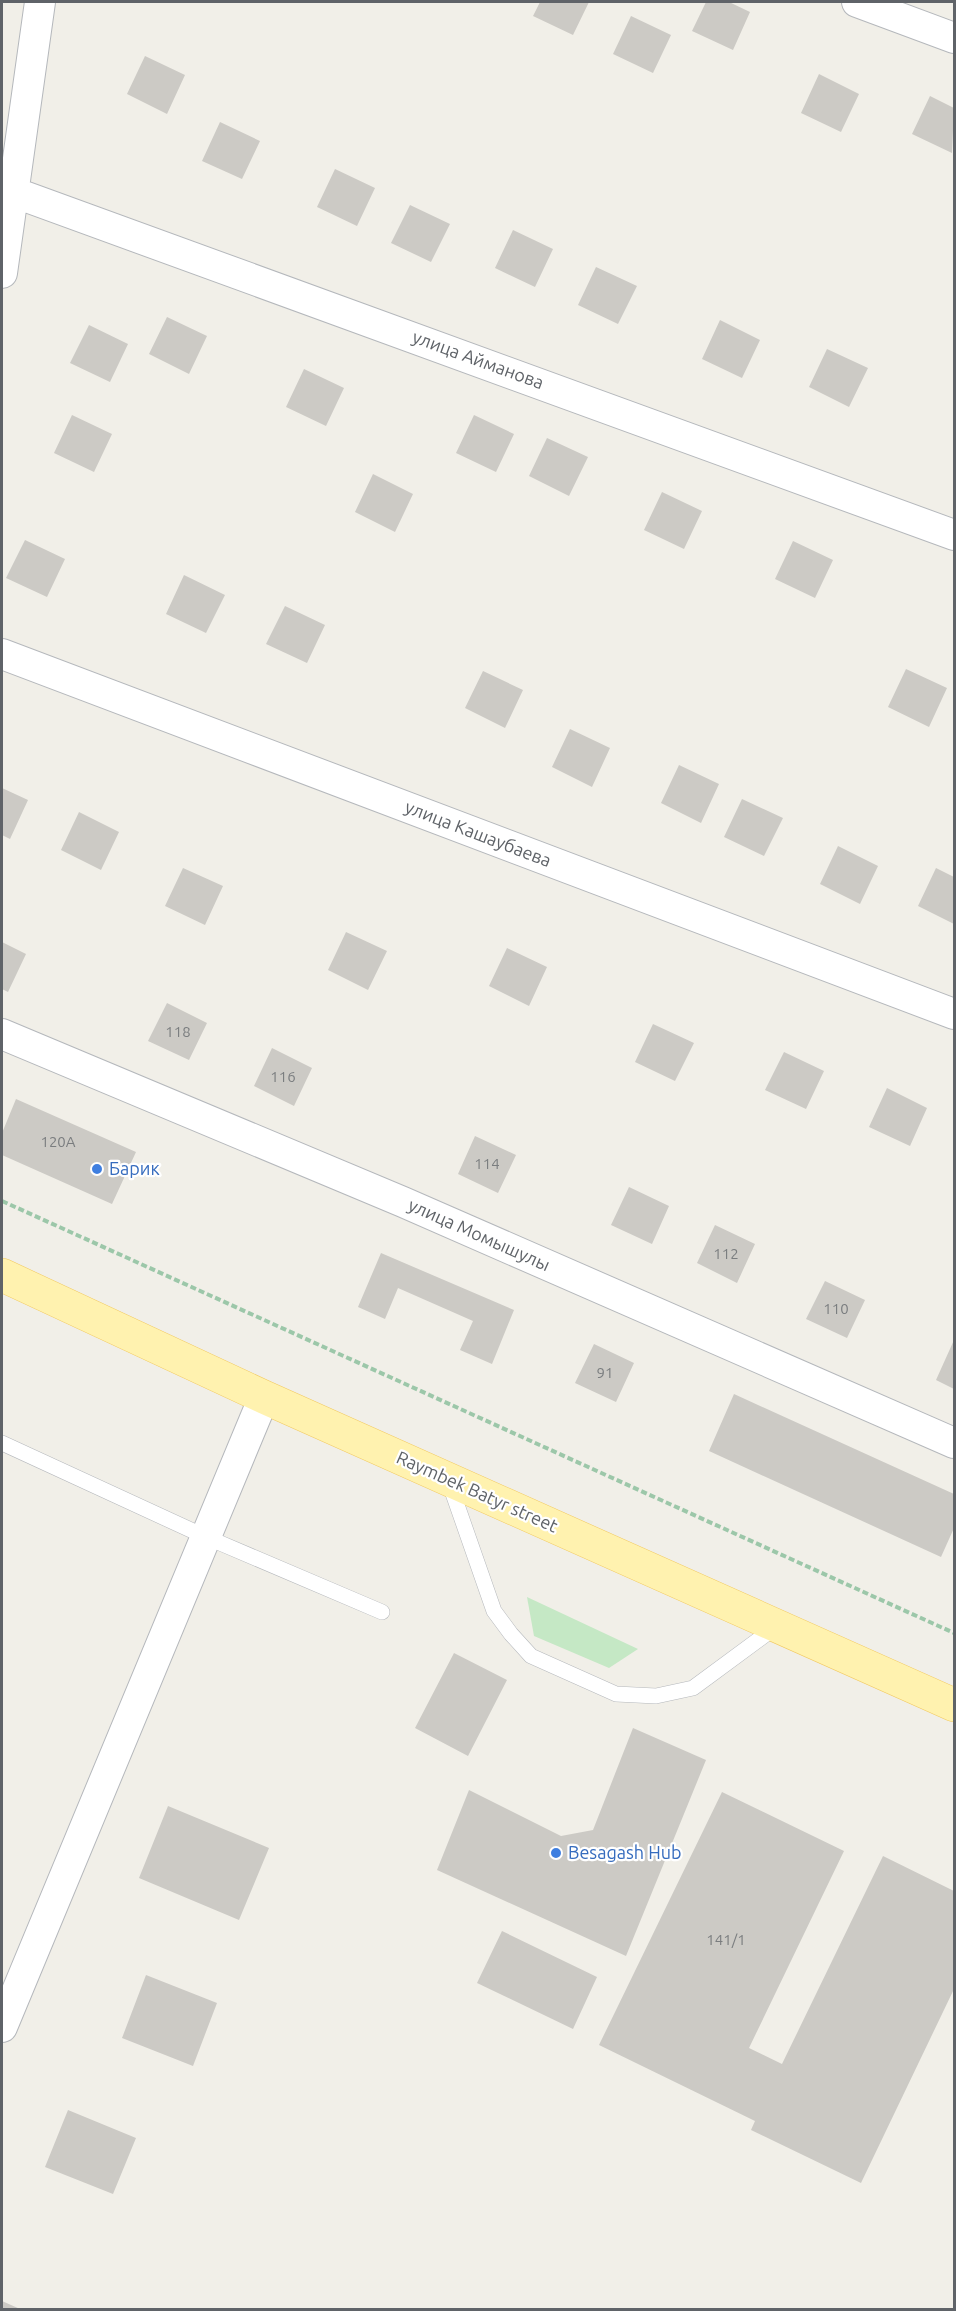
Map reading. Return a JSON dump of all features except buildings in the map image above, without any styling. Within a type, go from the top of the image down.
[{"type":"main road","name":"Raymbek Batyr street","points":[[2,1275],[264,1397],[954,1706]]},
{"type":"street","points":[[2,273],[7,189],[40,2]]},
{"type":"street","points":[[857,2],[954,38]]},
{"type":"street","name":"улица Айманова","points":[[7,189],[954,535]]},
{"type":"street","name":"улица Кашаубаева","points":[[2,654],[954,1014]]},
{"type":"street","name":"улица Момышулы","points":[[2,1034],[402,1202],[954,1443]]},
{"type":"street","points":[[2,2027],[264,1397]]},
{"type":"lane","points":[[2,1443],[206,1538],[382,1612]]},
{"type":"lane","points":[[448,1479],[494,1611],[531,1656],[573,1675],[616,1694],[656,1696],[693,1688],[777,1626]]},
{"type":"path","points":[[2,1201],[954,1633]]},
{"type":"green space","points":[[527,1597],[638,1649],[609,1668],[534,1636]]},
{"type":"place","name":"Барик","points":[[97,1169]]},
{"type":"place","name":"Besagash Hub","points":[[556,1853]]}]
